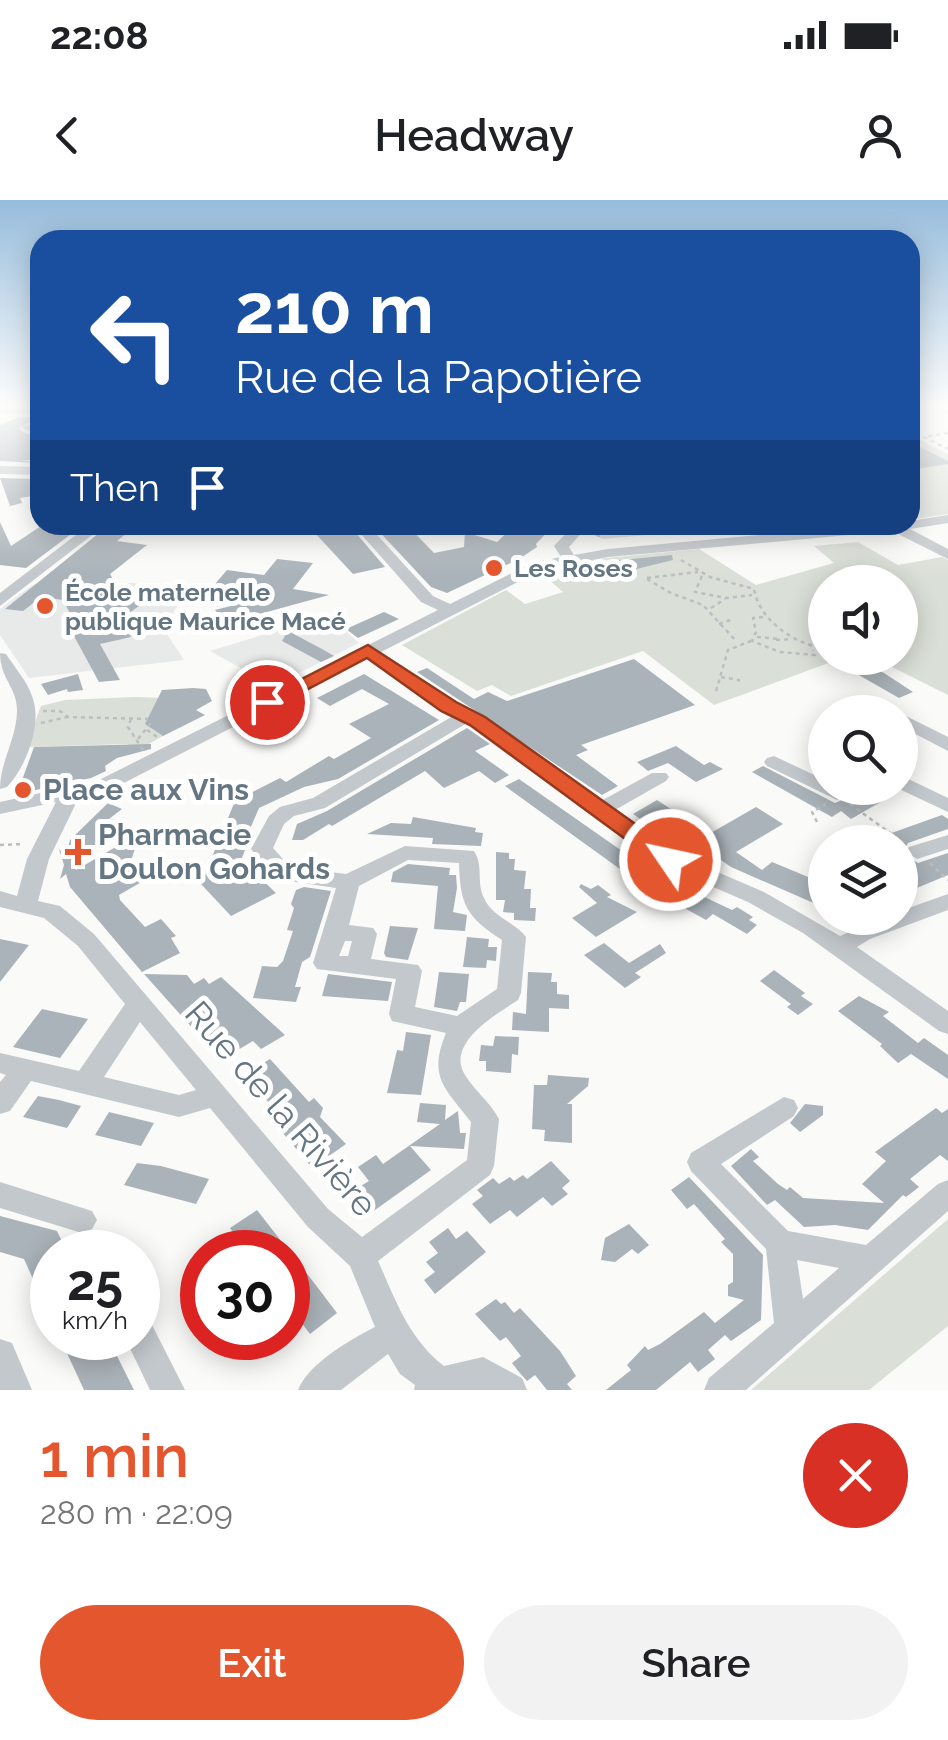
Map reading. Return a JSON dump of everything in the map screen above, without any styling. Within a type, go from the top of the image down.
[{"type":"street","points":[[0,470],[30,471]]},
{"type":"street","points":[[920,523],[948,518]]},
{"type":"street","points":[[0,601],[85,535]]},
{"type":"street","points":[[369,535],[427,599],[447,608]]},
{"type":"street","points":[[570,558],[560,546],[572,535]]},
{"type":"street","points":[[0,808],[68,796],[120,778],[447,608],[537,566],[570,558],[800,535]]},
{"type":"street","points":[[919,535],[948,556]]},
{"type":"street","points":[[368,650],[670,860],[782,910],[841,946],[948,1024]]},
{"type":"street","points":[[0,658],[26,701],[13,766],[0,783]]},
{"type":"street","points":[[361,1256],[480,1166],[485,1119],[449,1070],[454,1036],[461,1026],[509,994],[514,937],[490,924],[480,913],[470,889],[470,859],[456,854],[404,853],[349,882],[283,874],[262,849],[276,816],[295,806],[318,804],[466,715]]},
{"type":"street","points":[[918,728],[948,745]]},
{"type":"street","points":[[774,762],[808,778]]},
{"type":"street","points":[[598,810],[660,777]]},
{"type":"street","points":[[918,790],[948,806]]},
{"type":"street","points":[[13,901],[68,796]]},
{"type":"street","points":[[918,851],[948,842]]},
{"type":"street","points":[[349,882],[325,962],[410,971],[401,1014],[461,1026]]},
{"type":"street","name":"Rue de la Rivière","points":[[13,901],[52,912],[86,940],[318,1218],[361,1256],[394,1334],[412,1362],[439,1388]]},
{"type":"street","points":[[841,946],[862,932],[948,902]]},
{"type":"street","points":[[86,1083],[139,1003]]},
{"type":"street","points":[[0,1102],[12,1066],[179,1106],[215,1096]]},
{"type":"street","points":[[784,1108],[701,1162],[780,1243],[872,1260]]},
{"type":"street","points":[[721,1390],[948,1193]]},
{"type":"street","points":[[0,1195],[82,1220]]},
{"type":"street","points":[[780,1243],[791,1332]]},
{"type":"street","points":[[315,1390],[368,1348],[394,1334]]},
{"type":"street","points":[[0,1354],[15,1390]]},
{"type":"street","points":[[153,1360],[168,1390]]},
{"type":"street","points":[[439,1388],[483,1373],[510,1390]]},
{"type":"path","points":[[664,548],[701,572],[754,589],[753,595],[764,616],[808,645]]},
{"type":"path","points":[[692,598],[701,572]]},
{"type":"path","points":[[701,572],[647,579],[708,609],[736,641]]},
{"type":"path","points":[[694,591],[726,598],[753,595]]},
{"type":"path","points":[[708,609],[726,598]]},
{"type":"path","points":[[754,639],[753,618],[764,616]]},
{"type":"path","points":[[718,624],[733,619]]},
{"type":"path","points":[[716,691],[723,656],[736,641],[790,640],[791,636]]},
{"type":"path","points":[[754,639],[808,656]]},
{"type":"path","points":[[720,676],[739,680],[738,683]]},
{"type":"path","points":[[38,708],[60,710],[68,716]]},
{"type":"path","points":[[23,724],[55,722],[68,716],[150,721],[145,735],[136,740]]},
{"type":"path","points":[[132,717],[128,727],[148,755]]},
{"type":"path","points":[[146,730],[160,739]]},
{"type":"path","points":[[817,822],[812,812],[824,805]]},
{"type":"path","points":[[856,805],[882,825]]},
{"type":"path","points":[[0,845],[44,843]]},
{"type":"path","points":[[918,854],[948,880]]},
{"type":"shaded area","points":[[920,463],[948,463],[948,514],[920,518]]},
{"type":"shaded area","points":[[593,535],[647,535],[603,539]]},
{"type":"shaded area","points":[[858,542],[898,565],[827,565],[834,563],[814,546]]},
{"type":"shaded area","points":[[699,549],[756,585],[808,570],[808,670],[714,705],[643,651],[511,696],[492,685],[477,691],[402,645],[506,590],[525,604],[563,592],[540,572],[596,559]]},
{"type":"shaded area","points":[[942,557],[948,560],[948,695],[908,675],[918,675],[918,565],[898,565]]},
{"type":"shaded area","points":[[130,583],[190,586],[163,628],[184,660],[29,678],[0,635],[0,609],[34,584],[83,592]]},
{"type":"shaded area","points":[[328,615],[359,643],[273,686],[210,651]]},
{"type":"shaded area","points":[[163,698],[151,728],[163,736],[129,755],[128,744],[26,747],[41,706],[65,700]]},
{"type":"shaded area","points":[[948,1219],[948,1326],[869,1390],[751,1390]]},
{"type":"building","points":[[920,463],[948,464],[920,468]]},
{"type":"building","points":[[0,478],[30,479],[30,496],[10,506]]},
{"type":"building","points":[[0,522],[11,546],[30,533],[70,535],[26,568],[0,565]]},
{"type":"building","points":[[97,535],[124,535],[117,541],[147,545],[110,574],[120,592],[130,591],[142,604],[129,613],[140,615],[126,628],[131,637],[100,644],[120,680],[99,682],[68,625],[75,623],[63,600],[41,597],[23,611],[5,609]]},
{"type":"building","points":[[317,535],[358,535],[385,567],[353,574]]},
{"type":"building","points":[[382,535],[417,535],[434,553],[464,547],[465,535],[497,542],[504,535],[545,535],[537,547],[519,559],[447,593],[431,587]]},
{"type":"building","points":[[672,555],[673,560],[616,574],[602,562]]},
{"type":"building","points":[[277,559],[313,563],[293,589],[329,595],[227,623],[215,610],[235,605],[225,585],[215,584],[227,570],[264,575]]},
{"type":"building","points":[[384,612],[399,619],[358,638],[346,629]]},
{"type":"building","points":[[288,631],[334,656],[321,662],[282,641]]},
{"type":"building","points":[[634,659],[695,705],[581,745],[588,750],[576,755],[618,786],[602,795],[417,672],[427,668],[474,699],[488,692],[507,701]]},
{"type":"building","points":[[78,674],[83,690],[67,689],[48,695],[41,684]]},
{"type":"building","points":[[364,674],[439,720],[338,779],[304,787],[259,808],[241,850],[245,850],[241,860],[276,893],[231,916],[201,884],[235,801],[280,778],[286,782],[329,756],[334,759],[371,738],[349,724],[389,704],[362,689],[330,706],[317,698]]},
{"type":"building","points":[[859,675],[887,675],[913,692],[894,695]]},
{"type":"building","points":[[206,689],[212,701],[196,710],[205,715],[163,736],[145,724],[162,690]]},
{"type":"building","points":[[467,728],[490,744],[475,751],[509,775],[495,783],[479,771],[444,788],[425,771],[332,826],[329,824],[303,840],[292,840],[297,824],[327,811]]},
{"type":"building","points":[[151,744],[151,749],[117,758],[105,766],[106,771],[91,778],[17,794],[34,747]]},
{"type":"building","points":[[676,746],[704,765],[710,762],[723,769],[696,782],[668,763],[648,771],[637,762]]},
{"type":"building","points":[[763,766],[808,789],[808,804],[752,772]]},
{"type":"building","points":[[519,779],[675,888],[679,885],[732,910],[737,907],[753,917],[749,920],[757,925],[747,934],[713,914],[706,920],[670,900],[667,903],[505,786]]},
{"type":"building","points":[[657,800],[709,834],[756,807],[783,824],[736,852],[762,870],[772,862],[808,877],[808,901],[731,867],[696,843],[685,849],[633,814]]},
{"type":"building","points":[[108,803],[122,809],[109,819],[122,821],[74,867],[76,870],[140,833],[128,870],[140,866],[150,877],[119,895],[120,900],[145,927],[161,919],[176,936],[171,938],[180,953],[142,972],[70,887],[66,874],[60,879],[64,865],[59,849],[66,856],[70,840]]},
{"type":"building","points":[[811,805],[875,805],[851,819],[841,811],[832,817]]},
{"type":"building","points":[[942,815],[948,819],[948,829],[918,840],[918,825],[914,825]]},
{"type":"building","points":[[413,817],[476,828],[475,832],[483,833],[481,846],[432,844],[433,838],[367,834],[391,823],[411,824]]},
{"type":"building","points":[[496,852],[509,853],[509,859],[515,859],[514,870],[526,871],[524,889],[531,889],[530,908],[536,908],[535,921],[514,920],[514,913],[503,912],[505,900],[496,900]]},
{"type":"building","points":[[948,853],[948,875],[918,888],[918,863]]},
{"type":"building","points":[[408,864],[450,868],[449,875],[456,875],[453,912],[467,915],[465,931],[434,929],[438,886],[391,882],[393,872]]},
{"type":"building","points":[[581,884],[591,889],[598,885],[611,895],[607,897],[637,912],[596,937],[572,918],[597,903],[579,887]]},
{"type":"building","points":[[304,887],[331,891],[310,957],[302,962],[295,987],[301,987],[296,1002],[253,998],[262,966],[277,967],[283,961],[293,931],[287,930],[294,908],[291,904],[296,890]]},
{"type":"building","points":[[390,926],[418,928],[408,960],[386,957]]},
{"type":"building","points":[[467,937],[489,939],[488,947],[497,947],[496,961],[487,960],[486,968],[463,967]]},
{"type":"building","points":[[0,939],[29,945],[0,982]]},
{"type":"building","points":[[604,943],[629,963],[660,944],[666,953],[635,973],[641,977],[625,988],[584,955]]},
{"type":"building","points":[[774,970],[805,993],[801,996],[813,1004],[798,1015],[787,1007],[791,1004],[760,981]]},
{"type":"building","points":[[439,972],[469,974],[466,1002],[460,1002],[457,1011],[434,1007]]},
{"type":"building","points":[[528,972],[552,973],[551,982],[557,982],[557,994],[569,995],[569,1009],[549,1008],[549,1032],[512,1030],[513,1012],[526,1014]]},
{"type":"building","points":[[144,974],[187,975],[194,984],[204,978],[209,984],[221,977],[285,1035],[261,1049],[253,1041],[221,1060]]},
{"type":"building","points":[[328,974],[392,982],[388,1001],[322,996]]},
{"type":"building","points":[[859,996],[889,1012],[883,1016],[918,1043],[924,1038],[948,1055],[948,1079],[911,1054],[898,1063],[882,1044],[838,1011]]},
{"type":"building","points":[[42,1009],[88,1019],[60,1058],[13,1047]]},
{"type":"building","points":[[406,1032],[431,1035],[421,1095],[387,1093],[397,1050],[403,1051]]},
{"type":"building","points":[[495,1036],[519,1037],[518,1055],[512,1054],[511,1073],[486,1071],[486,1061],[479,1061],[481,1045],[493,1046]]},
{"type":"building","points":[[270,1059],[309,1102],[314,1098],[323,1108],[320,1117],[346,1144],[312,1168],[263,1109],[270,1104],[245,1074]]},
{"type":"building","points":[[548,1075],[589,1078],[588,1086],[567,1104],[572,1104],[572,1143],[544,1141],[545,1130],[532,1129],[534,1085],[547,1085]]},
{"type":"building","points":[[38,1096],[81,1106],[67,1128],[23,1117]]},
{"type":"building","points":[[420,1103],[446,1105],[445,1120],[458,1111],[460,1133],[466,1133],[464,1149],[410,1146],[431,1170],[368,1215],[360,1204],[368,1198],[359,1187],[369,1181],[358,1167],[376,1155],[383,1164],[440,1124],[417,1122]]},
{"type":"building","points":[[805,1104],[823,1106],[823,1115],[800,1132],[790,1123]]},
{"type":"building","points":[[936,1108],[942,1113],[948,1109],[948,1161],[940,1155],[910,1179],[919,1187],[906,1197],[903,1195],[868,1230],[835,1225],[804,1227],[775,1200],[767,1205],[731,1166],[751,1149],[759,1157],[753,1161],[778,1184],[787,1190],[790,1187],[803,1198],[884,1203],[862,1184],[886,1161],[875,1152]]},
{"type":"building","points":[[109,1112],[154,1123],[141,1146],[95,1135]]},
{"type":"building","points":[[551,1161],[570,1181],[562,1188],[568,1194],[552,1206],[543,1197],[517,1217],[510,1210],[490,1224],[472,1204],[483,1196],[477,1190],[493,1178],[499,1184],[510,1177],[514,1181],[523,1175],[527,1179]]},
{"type":"building","points":[[137,1163],[209,1179],[196,1204],[124,1185]]},
{"type":"building","points":[[689,1177],[763,1255],[761,1320],[731,1341],[725,1335],[708,1350],[715,1359],[698,1372],[690,1362],[656,1390],[606,1390],[631,1370],[627,1365],[645,1346],[648,1350],[660,1344],[704,1312],[715,1323],[744,1300],[728,1296],[728,1285],[733,1282],[733,1254],[721,1242],[725,1239],[694,1204],[687,1209],[671,1190]]},
{"type":"building","points":[[257,1210],[273,1230],[232,1230]]},
{"type":"building","points":[[0,1216],[53,1230],[30,1230],[30,1272],[24,1259],[0,1252]]},
{"type":"building","points":[[629,1224],[649,1245],[638,1254],[632,1249],[615,1262],[601,1260],[605,1238]]},
{"type":"building","points":[[448,1228],[456,1239],[467,1231],[486,1252],[435,1294],[424,1280],[435,1272],[426,1262],[438,1253],[429,1242]]},
{"type":"building","points":[[310,1278],[337,1313],[310,1334]]},
{"type":"building","points":[[496,1299],[501,1304],[505,1302],[514,1313],[520,1308],[560,1351],[576,1376],[567,1384],[572,1390],[547,1390],[535,1375],[527,1381],[519,1372],[512,1363],[521,1356],[506,1337],[500,1341],[475,1314]]},
{"type":"building","points":[[70,1360],[119,1360],[134,1390],[84,1390]]},
{"type":"place","name":"Les Roses","points":[[494,568]]},
{"type":"place","name":"École maternelle publique Maurice Macé","points":[[45,606]]},
{"type":"place","name":"Place aux Vins","points":[[23,790]]},
{"type":"place","name":"Pharmacie Doulon Gohards","points":[[78,852]]},
{"type":"route","points":[[267,702],[368,650],[448,707],[477,721],[670,860]]}]
